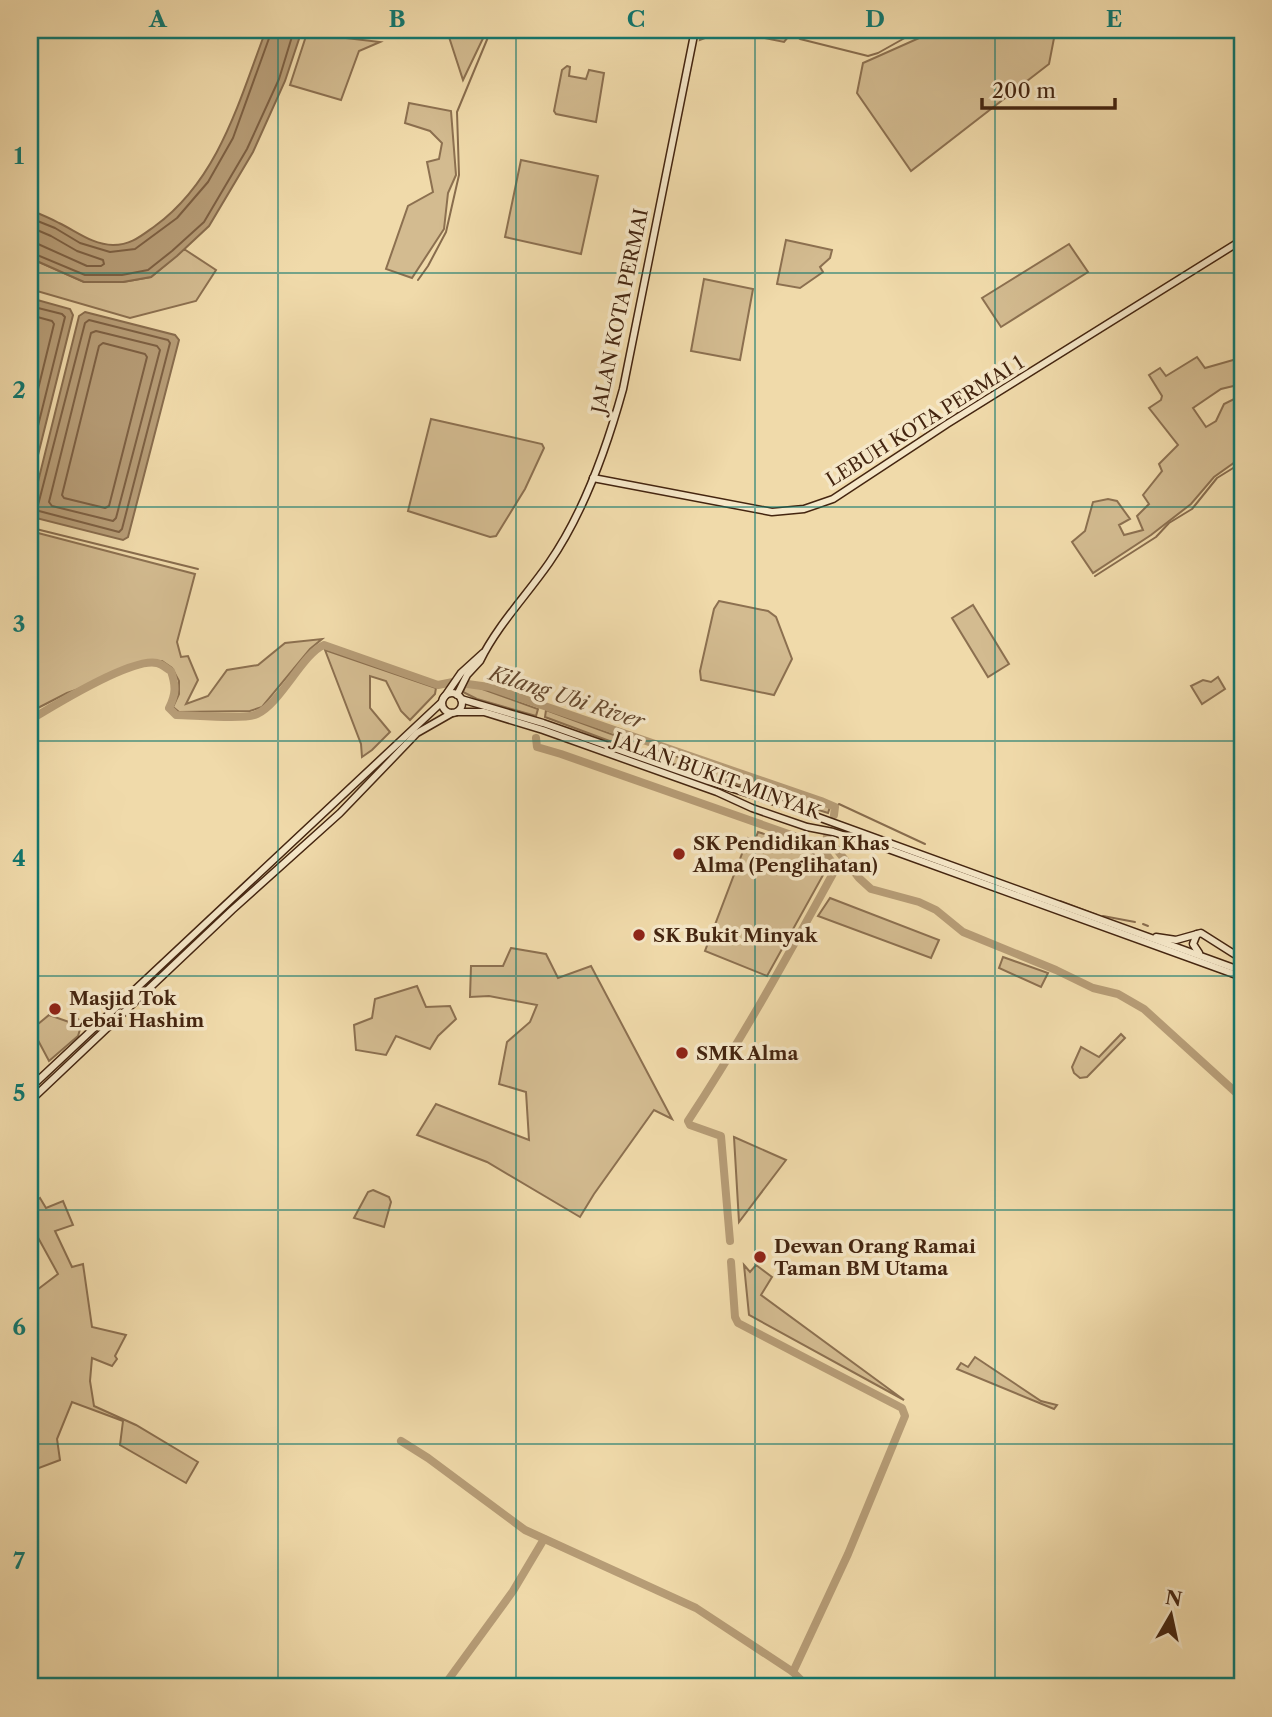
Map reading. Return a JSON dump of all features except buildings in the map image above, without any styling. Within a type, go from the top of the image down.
[{"type":"main road","name":"JALAN KOTA PERMAI","points":[[443,700],[457,693],[464,674],[481,661],[556,551],[593,478],[623,389],[695,30]]},
{"type":"main road","name":"LEBUH KOTA PERMAI 1","points":[[593,478],[772,512],[804,509],[833,499],[947,424],[1242,240]]},
{"type":"main road","points":[[30,1101],[232,910],[340,813],[417,733],[461,706],[457,693]]},
{"type":"main road","name":"JALAN BUKIT MINYAK","points":[[457,693],[837,823],[1242,971]]},
{"type":"main road","points":[[443,700],[444,709],[454,712]]},
{"type":"main road","points":[[37,1094],[30,1088],[443,700]]},
{"type":"main road","name":"JALAN BUKIT MINYAK","points":[[454,712],[484,712],[543,730],[752,808],[807,827],[888,849],[1242,977]]},
{"type":"main road","points":[[738,801],[802,819],[803,815],[756,796]]},
{"type":"main road","points":[[833,832],[811,821],[813,819],[837,823]]},
{"type":"main road","points":[[1150,936],[1176,940],[1196,934],[1205,935],[1242,959]]},
{"type":"main road","points":[[1196,934],[1193,944],[1204,957]]},
{"type":"shaded area","points":[[308,30],[321,30],[346,38],[380,42],[359,51],[341,100],[290,85]]},
{"type":"shaded area","points":[[443,30],[487,30],[463,80],[449,37]]},
{"type":"shaded area","points":[[702,30],[726,30],[700,40]]},
{"type":"shaded area","points":[[726,30],[784,30],[789,36],[784,42]]},
{"type":"shaded area","points":[[937,30],[1065,30],[1055,33],[1049,64],[911,171],[857,93],[863,63]]},
{"type":"shaded area","points":[[570,67],[569,76],[586,79],[589,70],[604,73],[596,122],[556,114],[554,111],[562,70]]},
{"type":"shaded area","points":[[409,103],[451,111],[456,175],[448,193],[444,229],[412,278],[386,269],[408,206],[433,192],[427,162],[439,159],[442,143],[430,131],[405,123]]},
{"type":"shaded area","points":[[521,160],[598,176],[581,254],[505,237]]},
{"type":"shaded area","points":[[786,240],[832,250],[830,258],[820,267],[823,272],[800,288],[777,284]]},
{"type":"shaded area","points":[[1069,244],[1088,272],[1001,327],[982,298]]},
{"type":"shaded area","points":[[184,249],[216,270],[196,301],[130,318],[30,289],[30,258],[84,282],[123,282],[151,277]]},
{"type":"shaded area","points":[[704,279],[753,289],[740,360],[691,351]]},
{"type":"shaded area","points":[[1197,357],[1205,368],[1240,358],[1242,384],[1221,389],[1193,408],[1206,427],[1216,421],[1224,404],[1242,395],[1242,453],[1235,462],[1214,477],[1191,504],[1151,535],[1093,573],[1072,542],[1085,531],[1093,502],[1108,499],[1117,501],[1130,519],[1119,525],[1124,535],[1143,530],[1137,516],[1149,504],[1143,495],[1162,471],[1159,464],[1178,445],[1149,408],[1161,400],[1162,396],[1149,375],[1160,368],[1166,376]]},
{"type":"shaded area","points":[[431,419],[542,444],[544,448],[525,489],[496,536],[490,537],[408,511]]},
{"type":"shaded area","points":[[38,533],[195,574],[177,642],[181,657],[188,656],[198,680],[186,704],[208,696],[227,670],[258,665],[285,643],[322,639],[310,649],[262,707],[250,711],[179,712],[173,707],[179,694],[179,681],[172,668],[162,661],[149,661],[131,665],[30,712],[30,545],[32,535]]},
{"type":"shaded area","points":[[719,601],[768,611],[776,617],[792,659],[774,695],[701,680],[700,671],[714,609]]},
{"type":"shaded area","points":[[973,605],[1009,664],[988,677],[952,618]]},
{"type":"shaded area","points":[[325,650],[436,688],[435,694],[410,720],[401,711],[386,681],[370,676],[370,708],[390,732],[362,757],[361,744]]},
{"type":"shaded area","points":[[1218,677],[1225,689],[1202,704],[1191,686],[1203,680],[1211,682]]},
{"type":"shaded area","points":[[474,686],[538,709],[536,716],[477,699],[463,692],[465,687]]},
{"type":"shaded area","points":[[546,710],[633,742],[631,749],[545,717]]},
{"type":"shaded area","points":[[657,750],[830,807],[828,813],[655,758]]},
{"type":"shaded area","points":[[758,832],[808,848],[827,868],[767,976],[705,951],[748,838],[755,840]]},
{"type":"shaded area","points":[[830,898],[939,940],[931,958],[818,916]]},
{"type":"shaded area","points":[[511,948],[546,954],[558,978],[591,966],[672,1119],[654,1110],[580,1217],[487,1162],[417,1135],[436,1104],[529,1140],[526,1092],[499,1084],[507,1042],[530,1022],[537,1005],[489,996],[470,997],[471,966],[503,966]]},
{"type":"shaded area","points":[[1003,957],[1048,973],[1041,987],[999,968]]},
{"type":"shaded area","points":[[417,986],[426,1007],[450,1006],[456,1019],[438,1036],[430,1049],[396,1036],[386,1055],[356,1050],[354,1025],[372,1018],[375,999]]},
{"type":"shaded area","points":[[73,1014],[82,1023],[78,1036],[49,1061],[32,1029],[49,1015],[69,1022]]},
{"type":"shaded area","points":[[1121,1034],[1125,1038],[1087,1077],[1080,1078],[1074,1073],[1072,1067],[1081,1047],[1099,1057]]},
{"type":"shaded area","points":[[734,1137],[786,1160],[739,1222]]},
{"type":"shaded area","points":[[373,1190],[389,1197],[391,1202],[384,1227],[354,1218],[368,1192]]},
{"type":"shaded area","points":[[40,1198],[46,1208],[63,1201],[73,1225],[55,1231],[72,1267],[83,1264],[92,1327],[126,1335],[112,1366],[92,1358],[90,1381],[94,1406],[136,1425],[198,1462],[186,1483],[120,1445],[123,1421],[72,1402],[57,1439],[60,1460],[36,1469],[30,1481],[30,1320],[33,1293],[58,1274],[30,1223],[30,1205]]},
{"type":"shaded area","points":[[744,1265],[750,1272],[756,1265],[772,1277],[761,1295],[904,1400],[749,1315]]},
{"type":"shaded area","points":[[975,1357],[1041,1401],[1057,1405],[1054,1409],[957,1369],[961,1363],[968,1367]]},
{"type":"water","points":[[266,30],[302,30],[285,81],[253,152],[209,226],[151,277],[123,282],[84,282],[30,258],[30,210],[92,240],[113,245],[131,242],[177,207],[196,186],[224,137]]},
{"type":"water","points":[[30,298],[70,309],[73,315],[30,487]]},
{"type":"water","points":[[85,312],[175,335],[179,340],[128,537],[123,540],[32,517],[31,510],[79,316]]},
{"type":"waterway","points":[[418,280],[446,232],[459,175],[457,112],[491,30]]},
{"type":"waterway","points":[[788,30],[800,39],[868,56],[919,30]]},
{"type":"waterway","points":[[1095,576],[1156,537],[1169,523],[1192,509],[1217,478],[1238,465],[1242,458]]},
{"type":"waterway","points":[[30,532],[36,529],[198,569]]},
{"type":"waterway","name":"Kilang Ubi River","points":[[30,720],[93,684],[145,663],[159,664],[171,671],[174,690],[169,708],[176,715],[251,716],[275,700],[308,658],[324,645],[438,685],[453,682],[489,687],[821,801],[835,807],[834,815]]},
{"type":"waterway","points":[[536,738],[537,747],[820,845],[836,868],[746,1028],[688,1121],[690,1125],[721,1136],[730,1241]]},
{"type":"waterway","points":[[835,807],[839,804],[925,844]]},
{"type":"waterway","name":"Kilang Ubi River","points":[[827,837],[871,889],[919,902],[936,910],[963,932],[1093,988],[1118,994],[1144,1009],[1242,1098]]},
{"type":"waterway","points":[[1060,901],[1097,915]]},
{"type":"waterway","points":[[1103,916],[1135,922]]},
{"type":"waterway","points":[[1143,924],[1148,926]]},
{"type":"waterway","points":[[731,1262],[735,1317],[738,1323],[902,1408],[905,1416],[848,1554],[793,1672]]},
{"type":"waterway","points":[[401,1441],[525,1530],[696,1608],[793,1672],[808,1687]]},
{"type":"waterway","points":[[443,1687],[513,1591],[544,1539]]},
{"type":"place","name":"SK Pendidikan Khas Alma (Penglihatan)","points":[[679,854]]},
{"type":"place","name":"SK Bukit Minyak","points":[[639,935]]},
{"type":"place","name":"Masjid Tok Lebai Hashim","points":[[55,1009]]},
{"type":"place","name":"SMK Alma","points":[[682,1053]]},
{"type":"place","name":"Dewan Orang Ramai Taman BM Utama","points":[[760,1257]]}]
